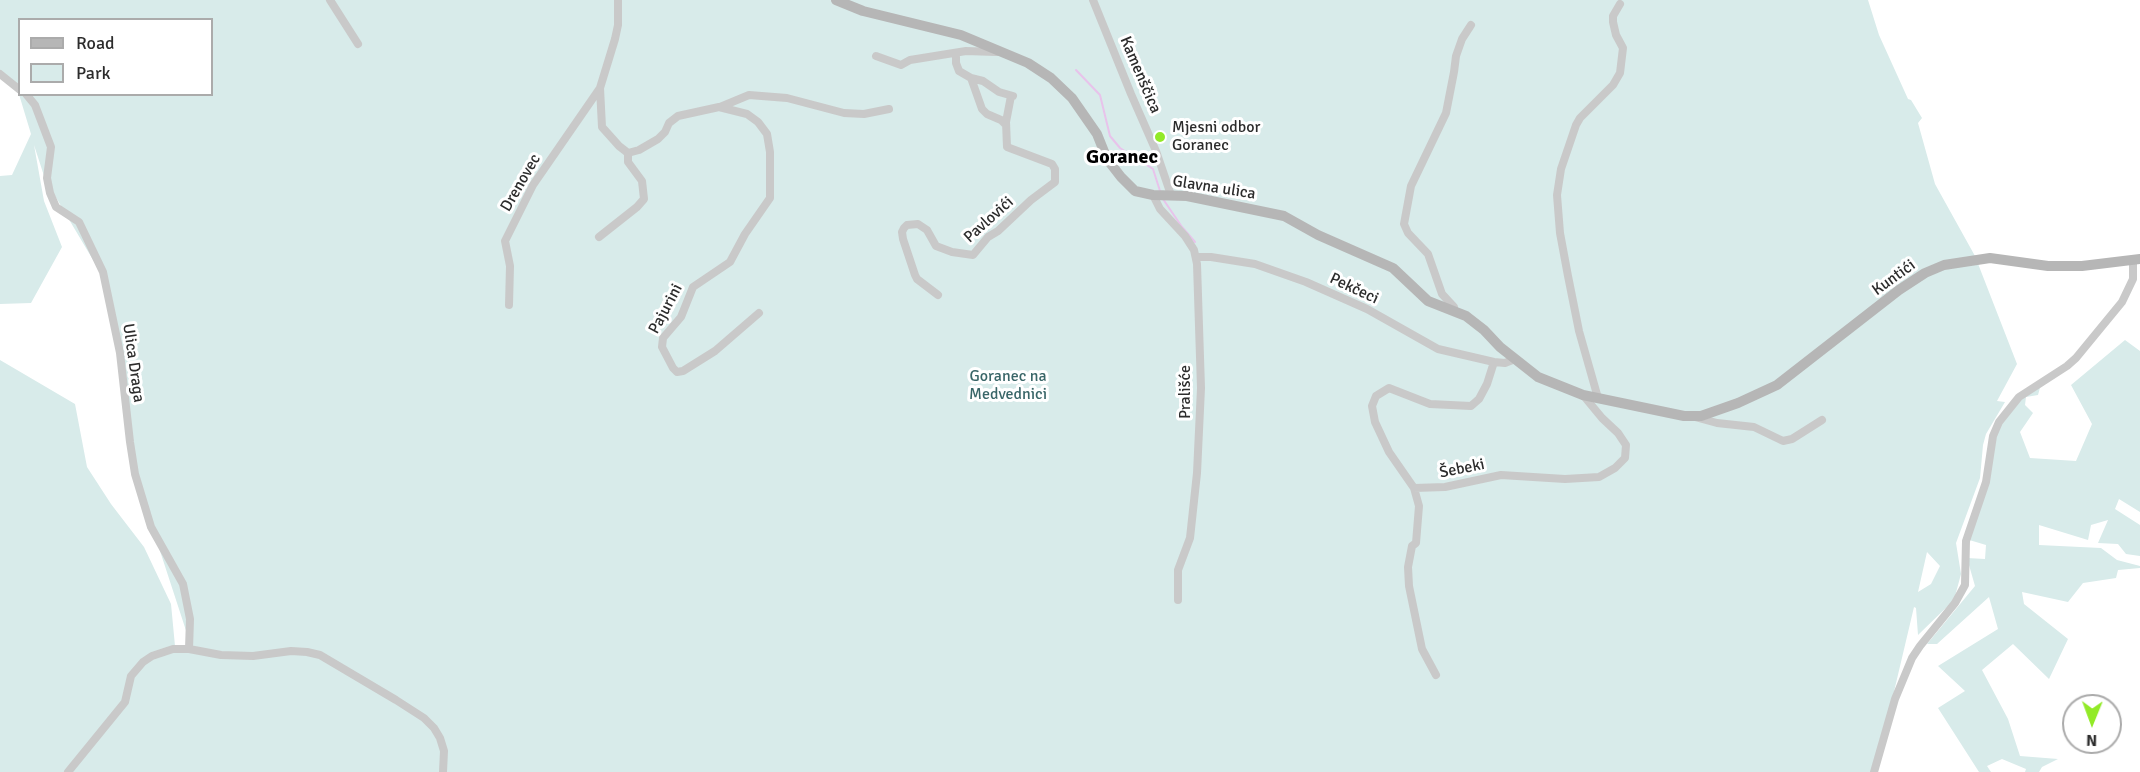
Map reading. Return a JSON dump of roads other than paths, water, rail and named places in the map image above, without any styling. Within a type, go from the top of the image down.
[{"type":"street","points":[[330,0],[358,44]]},
{"type":"street","points":[[599,237],[638,207],[644,199],[642,181],[628,162],[628,153],[602,127],[600,88],[615,39],[618,24],[618,0]]},
{"type":"street","name":"Glavna ulica","points":[[836,0],[863,11],[961,35],[1028,63],[1051,78],[1072,98],[1097,134],[1107,159],[1129,187],[1159,195],[1187,196],[1284,216],[1318,236],[1393,268],[1428,301],[1466,316],[1484,330],[1500,348],[1538,377],[1583,395]]},
{"type":"street","name":"Kamenščica","points":[[1094,0],[1146,126],[1159,195]]},
{"type":"street","points":[[1598,398],[1579,331],[1560,233],[1557,195],[1561,169],[1576,124],[1613,85],[1620,73],[1623,48],[1616,34],[1613,16],[1620,4]]},
{"type":"street","name":"Glavna ulica","points":[[1454,311],[1454,307],[1442,294],[1428,254],[1408,233],[1404,224],[1411,186],[1443,119],[1461,39],[1471,25]]},
{"type":"street","points":[[876,56],[901,65],[910,60],[956,52],[1001,52]]},
{"type":"street","name":"Pavlovići","points":[[938,295],[915,275],[903,239],[902,232],[907,225],[918,224],[927,230],[936,246],[952,252],[973,255],[988,237],[1055,182],[1055,169],[1052,164],[1007,147],[1006,125],[1012,96],[999,93],[983,81],[971,78],[959,71],[956,52]]},
{"type":"street","points":[[0,74],[18,88]]},
{"type":"street","name":"Pavlovići","points":[[971,78],[982,109],[1006,125]]},
{"type":"street","name":"Drenovec","points":[[509,305],[510,266],[505,241],[533,185],[600,88]]},
{"type":"street","name":"Ulica Draga","points":[[28,96],[35,105],[51,147],[47,178],[50,193],[57,207],[79,222],[103,272],[120,353],[135,474],[151,527],[183,584],[190,619],[189,649]]},
{"type":"street","name":"Pajurini","points":[[628,153],[639,150],[658,139],[665,132],[669,123],[678,116],[719,107],[749,96],[787,98],[844,113],[864,114],[890,109]]},
{"type":"street","name":"Pajurini","points":[[719,107],[747,114],[763,127],[770,152],[770,198],[750,225],[730,262],[693,287],[681,317],[663,338],[662,347],[673,368],[677,372],[683,371],[715,351],[759,313]]},
{"type":"street","name":"Prališće","points":[[1159,195],[1160,209],[1185,236],[1196,257],[1201,388],[1198,463],[1190,538],[1178,570],[1178,600]]},
{"type":"street","name":"Pekčeci","points":[[1196,257],[1255,264],[1306,282],[1366,309],[1428,345],[1471,358],[1494,362],[1505,363],[1515,359]]},
{"type":"street","name":"Kuntići","points":[[1583,395],[1684,416],[1701,416],[1738,403],[1777,385],[1899,290],[1925,273],[1944,265],[1990,258],[2048,266],[2082,266],[2136,260]]},
{"type":"street","points":[[1874,772],[1895,699],[1912,658],[1955,603],[1965,585],[1966,541],[1986,482],[1993,436],[2000,422],[2019,397],[2076,358],[2122,302],[2133,279],[2136,260]]},
{"type":"street","points":[[1436,675],[1422,649],[1409,585],[1408,567],[1412,546],[1416,543],[1419,506],[1414,488],[1389,452],[1375,422],[1372,406],[1376,396],[1389,388],[1430,404],[1471,406],[1479,399],[1487,384],[1494,362]]},
{"type":"street","name":"Šebeki","points":[[1414,488],[1445,487],[1501,475],[1599,477],[1615,468],[1624,458],[1626,445],[1583,395]]},
{"type":"street","name":"Kuntići","points":[[1694,416],[1700,420],[1754,427],[1783,441],[1791,439],[1822,420]]},
{"type":"street","points":[[68,772],[125,702],[131,675],[143,662],[163,651],[189,649],[221,655],[254,656],[307,651],[320,655],[424,718],[440,738],[444,751],[443,772]]},
{"type":"waterway","points":[[1076,70],[1100,95],[1110,136],[1120,148],[1153,169],[1160,191]]},
{"type":"waterway","points":[[1163,199],[1195,242]]},
{"type":"place","name":"Mjesni odbor Goranec","points":[[1160,137]]},
{"type":"district","name":"Goranec","points":[[1122,158]]},
{"type":"park label","name":"Goranec na Medvednici","points":[[1008,386]]}]
